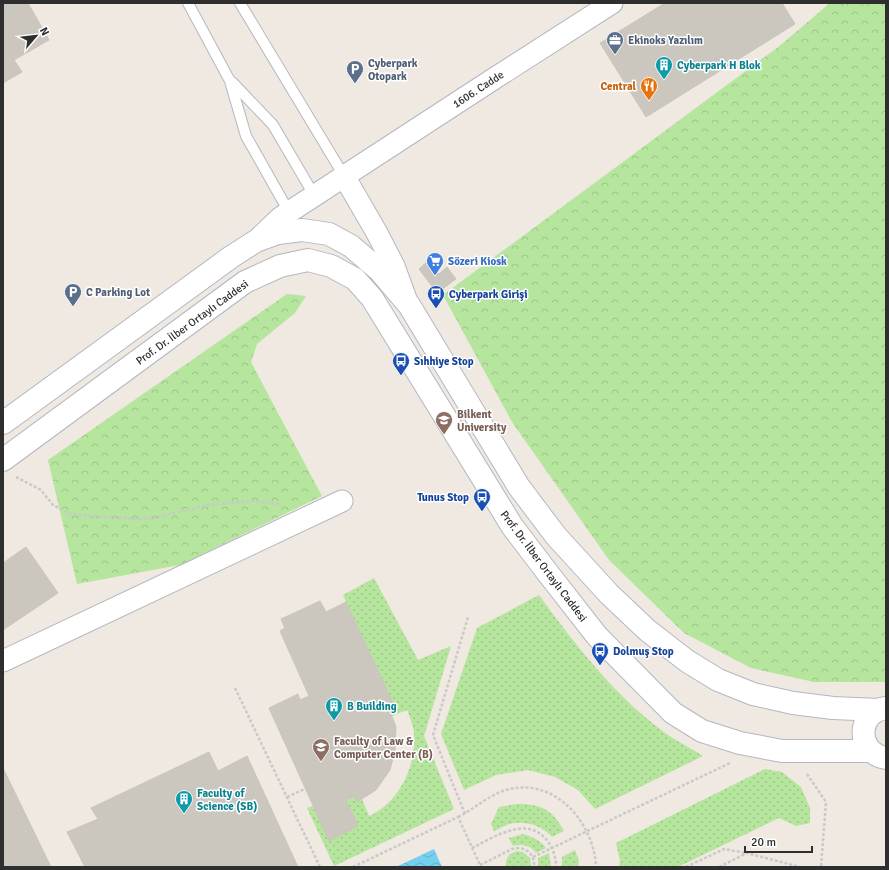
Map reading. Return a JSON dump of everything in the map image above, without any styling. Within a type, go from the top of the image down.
[{"type":"street","name":"1606. Cadde","points":[[256,241],[280,218],[314,195],[612,3]]},
{"type":"street","points":[[344,176],[394,266],[409,305]]},
{"type":"street","name":"Prof. Dr. İlber Ortaylı Caddesi","points":[[3,423],[231,257],[256,241],[278,233],[302,230],[329,234],[351,246],[380,271],[409,305],[519,487],[556,536],[609,594],[647,630],[687,661],[718,680],[753,694],[793,703],[833,708],[882,709]]},
{"type":"street","name":"Prof. Dr. İlber Ortaylı Caddesi","points":[[8,468],[245,282],[280,266],[308,260],[331,266],[355,279],[372,298],[512,526],[547,572],[597,636],[673,713],[702,731],[740,744],[772,749],[879,754]]},
{"type":"street","points":[[3,661],[342,501]]},
{"type":"street","name":"Prof. Dr. İlber Ortaylı Caddesi","points":[[879,754],[866,744],[864,728],[866,720],[872,714],[882,709]]},
{"type":"lane","points":[[188,3],[230,81],[246,136],[289,212]]},
{"type":"lane","points":[[240,3],[344,176]]},
{"type":"lane","points":[[230,81],[274,125],[314,195]]},
{"type":"path","points":[[8,468],[41,490],[53,505],[70,514],[138,519],[153,518],[209,505],[251,501],[280,504],[288,510],[297,523]]},
{"type":"path","points":[[465,814],[432,735],[468,617]]},
{"type":"path","points":[[235,688],[320,867]]},
{"type":"path","points":[[534,857],[772,749],[801,766],[826,802],[821,867]]},
{"type":"path","points":[[353,867],[465,814],[479,804],[503,791],[517,788],[530,788],[549,793],[564,802],[573,811],[587,832],[595,856],[596,867]]},
{"type":"path","points":[[287,797],[306,789]]},
{"type":"path","points":[[458,817],[481,866],[512,849],[517,848],[529,851],[534,857],[534,867]]},
{"type":"path","points":[[472,848],[506,832],[519,828],[533,830],[544,836],[553,848],[556,858],[556,867]]},
{"type":"path","points":[[686,867],[724,849],[800,867]]},
{"type":"path","points":[[718,867],[746,853]]},
{"type":"green space","points":[[830,3],[886,3],[886,682],[814,682],[751,668],[684,633],[609,560],[512,422],[443,295],[777,48]]},
{"type":"green space","points":[[287,294],[306,296],[295,313],[257,344],[251,362],[322,496],[180,565],[77,584],[48,460]]},
{"type":"green space","points":[[374,578],[418,660],[451,646],[424,736],[454,809],[334,866],[307,808],[313,806],[357,826],[346,800],[354,796],[357,801],[362,799],[369,816],[380,810],[389,802],[404,782],[409,770],[414,745],[414,733],[407,710],[392,716],[390,711],[384,714],[382,708],[393,703],[343,595]]},
{"type":"green space","points":[[539,595],[600,673],[635,709],[674,739],[703,756],[595,809],[578,790],[555,777],[528,770],[496,775],[464,790],[441,734],[477,628]]},
{"type":"green space","points":[[765,769],[782,772],[801,787],[810,808],[810,823],[796,826],[779,818],[678,867],[619,867],[620,861],[616,843]]},
{"type":"green space","points":[[517,804],[533,805],[545,809],[555,818],[564,831],[552,837],[543,829],[532,824],[515,823],[509,824],[494,831],[491,824],[499,807]]},
{"type":"green space","points":[[523,834],[536,839],[546,848],[536,853],[531,848],[526,846],[513,846],[509,838]]},
{"type":"green space","points":[[575,850],[579,861],[578,867],[562,867],[562,857]]},
{"type":"green space","points":[[517,851],[523,852],[530,858],[531,867],[506,867],[508,856]]},
{"type":"green space","points":[[549,853],[551,867],[538,867],[538,858]]},
{"type":"water","points":[[434,849],[442,867],[396,867]]},
{"type":"building","points":[[3,3],[28,3],[49,40],[14,60],[22,72],[3,83]]},
{"type":"building","name":"Cyberpark H Blok","points":[[665,3],[782,3],[795,24],[646,117],[600,43]]},
{"type":"building","points":[[429,260],[439,274],[447,267],[456,279],[437,293],[419,269]]},
{"type":"building","points":[[26,547],[58,593],[3,630],[3,563]]},
{"type":"building","name":"B Building","points":[[320,601],[326,612],[346,602],[393,703],[382,708],[384,714],[390,711],[396,727],[395,751],[390,770],[376,790],[357,802],[354,796],[346,800],[358,826],[329,841],[269,708],[298,694],[300,700],[309,696],[280,631],[285,628],[281,619]]},
{"type":"building","name":"Faculty of Science (SB)","points":[[209,752],[218,771],[247,756],[298,867],[85,867],[67,832],[98,819],[91,808]]},
{"type":"building","points":[[3,768],[51,867],[3,867]]},
{"type":"place","name":"Ekinoks Yazılım","points":[[615,55]]},
{"type":"place","name":"Cyberpark H Blok","points":[[664,80]]},
{"type":"place","name":"Cyberpark Otopark","points":[[355,84]]},
{"type":"place","name":"Central","points":[[649,101]]},
{"type":"place","name":"Sözeri Kiosk","points":[[435,276]]},
{"type":"place","name":"C Parking Lot","points":[[73,307]]},
{"type":"place","name":"Cyberpark Girişi","points":[[436,309]]},
{"type":"place","name":"Sıhhiye Stop","points":[[401,376]]},
{"type":"place","name":"Bilkent University","points":[[444,435]]},
{"type":"place","name":"Tunus Stop","points":[[482,512]]},
{"type":"place","name":"Dolmuş Stop","points":[[600,666]]},
{"type":"place","name":"B Building","points":[[334,721]]},
{"type":"place","name":"Faculty of Law & Computer Center (B)","points":[[321,762]]},
{"type":"place","name":"Faculty of Science (SB)","points":[[184,814]]}]
